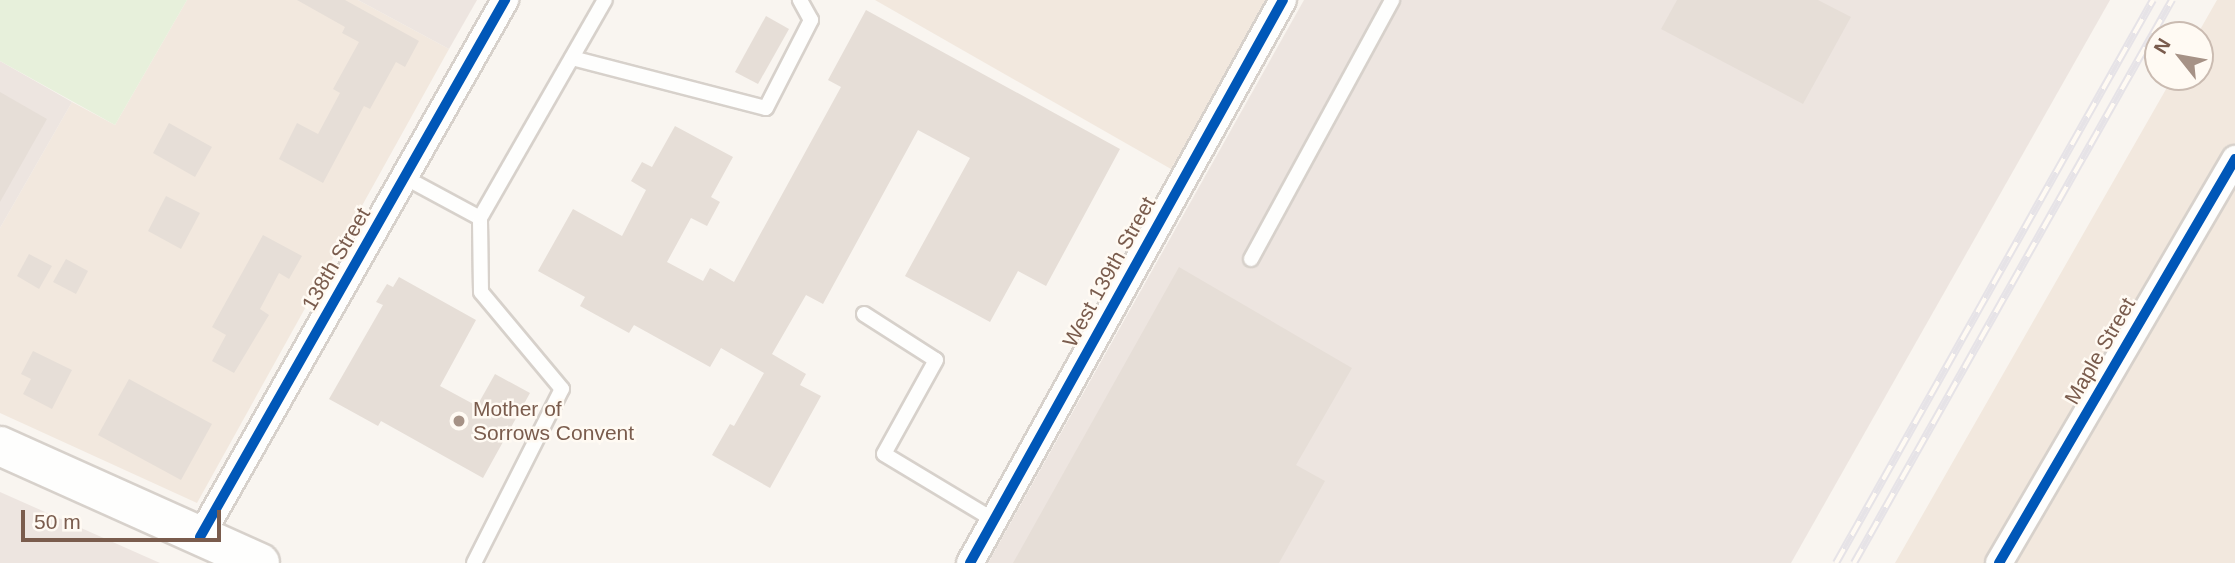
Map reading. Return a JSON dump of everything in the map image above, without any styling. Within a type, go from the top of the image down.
[{"type":"main road","points":[[0,446],[260,563]]},
{"type":"street","name":"138th Street","points":[[200,537],[505,0]]},
{"type":"street","name":"West 139th Street","points":[[970,563],[1283,0]]},
{"type":"street","name":"Maple Street","points":[[1999,563],[2226,189],[2235,159]]},
{"type":"lane","points":[[474,563],[562,389],[481,292],[480,218],[605,0]]},
{"type":"lane","points":[[572,58],[766,108],[811,20],[800,0]]},
{"type":"lane","points":[[1251,259],[1392,0]]},
{"type":"lane","points":[[404,177],[480,218]]},
{"type":"lane","points":[[864,314],[936,360],[884,454],[994,520]]},
{"type":"shaded area","points":[[187,0],[358,0],[449,49],[197,503],[0,413],[0,228],[72,102],[115,125]]},
{"type":"shaded area","points":[[358,0],[477,0],[449,49]]},
{"type":"shaded area","points":[[875,0],[1267,0],[1171,169]]},
{"type":"shaded area","points":[[1304,0],[2110,0],[1791,563],[988,563]]},
{"type":"shaded area","points":[[2217,0],[2235,0],[2235,563],[1895,563],[2165,91],[2214,91],[2214,21],[2205,21]]},
{"type":"shaded area","points":[[0,61],[72,102],[0,228]]},
{"type":"shaded area","points":[[0,492],[160,563],[0,563]]},
{"type":"green space","points":[[0,0],[187,0],[115,125],[0,61]]},
{"type":"building","points":[[297,0],[345,0],[419,41],[405,67],[396,62],[370,109],[364,106],[323,183],[279,159],[297,123],[318,134],[340,93],[333,89],[359,42],[342,33],[345,27]]},
{"type":"building","points":[[1677,0],[1818,0],[1851,17],[1803,104],[1661,29]]},
{"type":"building","points":[[866,10],[1120,149],[1046,286],[1018,271],[990,322],[905,276],[970,158],[918,130],[823,304],[806,295],[772,354],[806,374],[800,385],[821,396],[770,488],[712,455],[730,424],[734,426],[764,373],[721,348],[710,367],[634,325],[629,333],[580,306],[585,297],[538,271],[573,209],[622,236],[646,190],[631,181],[642,162],[652,167],[675,126],[733,157],[711,197],[720,202],[707,226],[691,218],[667,262],[703,281],[710,268],[734,282],[841,87],[828,80]]},
{"type":"building","points":[[766,16],[789,29],[758,84],[735,72]]},
{"type":"building","points":[[0,92],[47,119],[0,202]]},
{"type":"building","points":[[169,123],[212,147],[195,177],[153,153]]},
{"type":"building","points":[[166,196],[200,213],[181,249],[148,231]]},
{"type":"building","points":[[263,235],[302,256],[289,279],[279,273],[260,309],[269,315],[234,373],[212,361],[226,335],[212,327]]},
{"type":"building","points":[[29,254],[52,266],[39,289],[17,276]]},
{"type":"building","points":[[66,259],[88,271],[76,294],[53,282]]},
{"type":"building","points":[[1179,267],[1352,368],[1296,465],[1325,481],[1279,563],[1013,563]]},
{"type":"building","points":[[399,277],[476,320],[440,386],[477,406],[495,374],[530,393],[483,478],[381,421],[378,426],[329,399],[383,305],[376,302],[387,284],[393,287]]},
{"type":"building","points":[[33,351],[72,370],[52,409],[23,394],[31,379],[21,374]]},
{"type":"building","points":[[129,379],[212,424],[181,480],[98,435]]},
{"type":"railway","points":[[1836,563],[2153,0]]},
{"type":"railway","points":[[1854,563],[2172,0]]},
{"type":"cycle path","points":[[200,537],[505,0]]},
{"type":"cycle path","points":[[970,563],[1283,0]]},
{"type":"cycle path","points":[[1999,563],[2235,159]]},
{"type":"place","name":"Mother of Sorrows Convent","points":[[459,421]]}]
